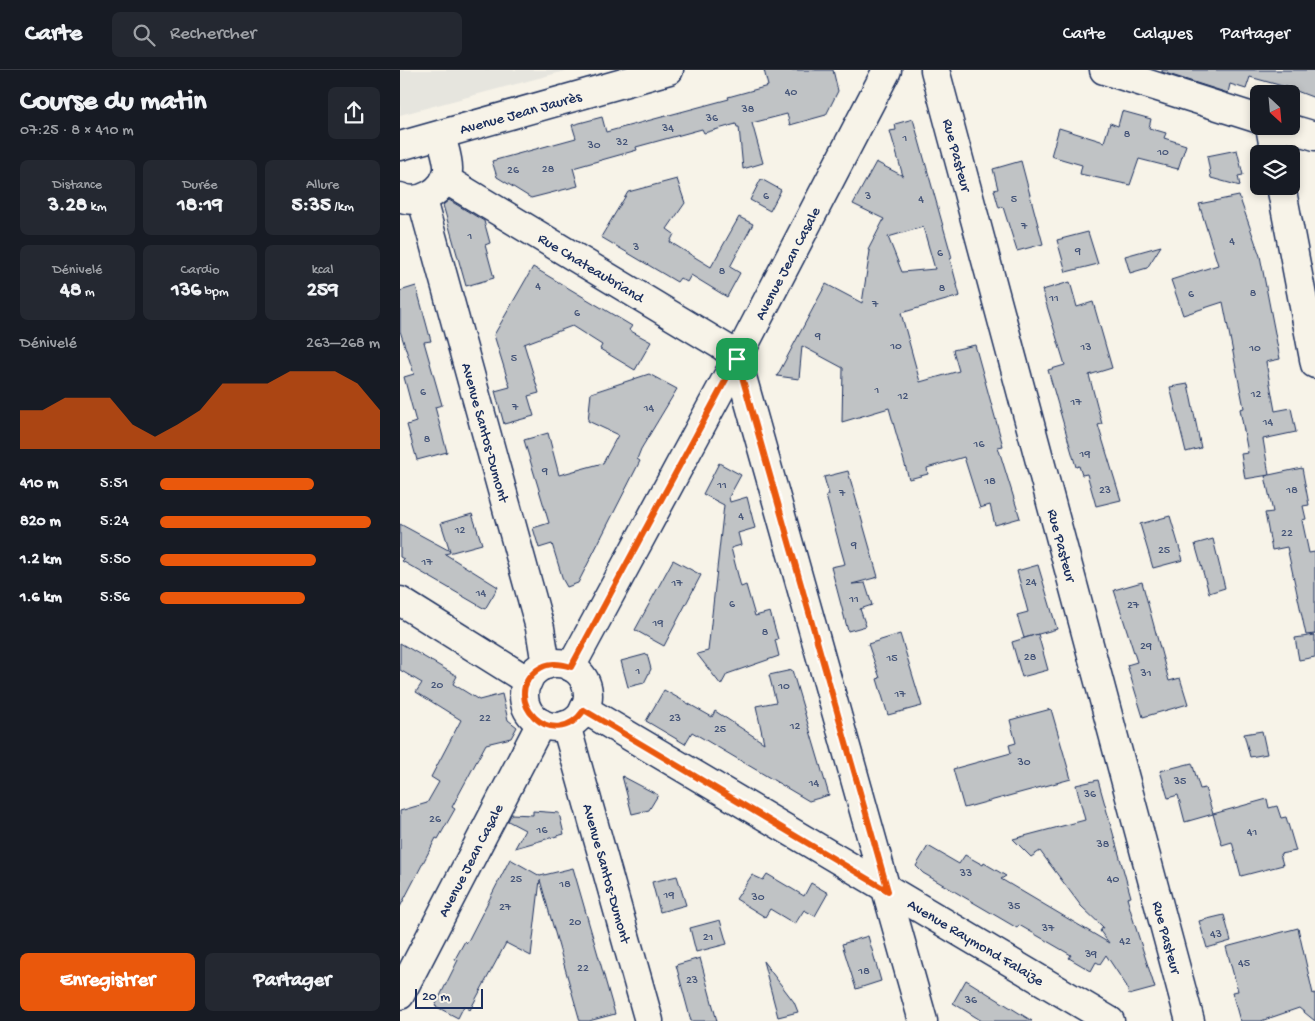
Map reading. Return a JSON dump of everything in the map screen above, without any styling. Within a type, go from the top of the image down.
[{"type":"street","name":"Avenue Jean Jaurès","points":[[400,146],[669,70]]},
{"type":"street","name":"Avenue Jean Casale","points":[[548,671],[737,359],[887,70]]},
{"type":"street","name":"Rue Pasteur","points":[[935,70],[1190,1021]]},
{"type":"street","points":[[1104,70],[1250,116]]},
{"type":"street","points":[[1300,132],[1315,136]]},
{"type":"street","points":[[440,135],[448,168],[445,179]]},
{"type":"street","name":"Rue Chateaubriand","points":[[445,179],[724,347],[737,359]]},
{"type":"street","name":"Avenue Santos-Dumont","points":[[445,179],[436,190],[411,199],[540,628],[548,671]]},
{"type":"street","points":[[1283,195],[1315,364]]},
{"type":"street","points":[[737,359],[923,1021]]},
{"type":"street","points":[[400,601],[548,671],[584,681],[588,700],[564,719],[528,709],[525,700],[548,671]]},
{"type":"street","name":"Avenue Jean Casale","points":[[400,995],[564,719]]},
{"type":"street","name":"Avenue Santos-Dumont","points":[[564,719],[649,1021]]},
{"type":"street","name":"Avenue Raymond Falaize","points":[[564,719],[888,891],[1110,1021]]},
{"type":"shaded area","points":[[400,70],[569,70],[400,115]]},
{"type":"building","points":[[764,70],[833,70],[838,91],[826,115],[790,125],[787,114],[752,123],[763,163],[743,169],[739,127],[736,124],[704,133],[702,129],[636,147],[637,150],[573,168],[578,186],[531,198],[497,177],[492,161],[576,138],[572,125],[602,117],[606,132],[729,99],[728,97],[768,86]]},
{"type":"building","points":[[1162,70],[1315,70],[1315,98],[1300,92],[1300,85],[1279,85],[1250,77],[1246,89],[1230,84],[1228,93],[1162,72]]},
{"type":"building","points":[[1122,111],[1151,119],[1149,128],[1166,133],[1164,138],[1186,145],[1178,169],[1139,159],[1130,185],[1080,174],[1082,165],[1051,156],[1059,128],[1104,142],[1110,123],[1118,126]]},
{"type":"building","points":[[913,119],[952,258],[950,259],[960,296],[901,313],[920,382],[959,371],[953,350],[975,345],[1003,446],[998,447],[1020,518],[995,525],[990,505],[980,508],[964,457],[927,468],[928,474],[909,479],[889,408],[842,422],[843,368],[802,346],[799,379],[777,376],[826,284],[862,303],[870,251],[868,250],[884,219],[853,204],[876,162],[903,176],[890,131],[896,130],[895,124]],"holes":[[[923,227],[935,269],[902,272],[888,237]]]},
{"type":"building","points":[[1237,150],[1243,175],[1238,176],[1240,186],[1211,178],[1207,156]]},
{"type":"building","points":[[1021,161],[1043,244],[1017,251],[1003,207],[999,208],[994,190],[998,189],[993,169]]},
{"type":"building","points":[[677,179],[685,203],[667,229],[674,234],[670,242],[711,267],[739,217],[753,224],[730,267],[740,273],[727,297],[691,275],[687,282],[680,278],[677,282],[601,237],[628,192]]},
{"type":"building","points":[[761,179],[781,190],[770,211],[750,200]]},
{"type":"building","points":[[1239,196],[1260,256],[1280,359],[1266,362],[1275,411],[1291,408],[1296,432],[1263,439],[1269,475],[1245,479],[1241,454],[1248,453],[1240,409],[1244,408],[1223,302],[1183,315],[1171,280],[1218,265],[1199,204]]},
{"type":"building","points":[[449,200],[484,221],[490,243],[485,245],[494,278],[466,286],[443,205]]},
{"type":"building","points":[[1088,232],[1098,264],[1066,272],[1057,240]]},
{"type":"building","points":[[1161,246],[1147,268],[1130,273],[1125,256]]},
{"type":"building","points":[[533,267],[632,326],[629,330],[651,342],[635,370],[600,349],[602,345],[572,326],[524,344],[539,393],[528,396],[534,416],[504,424],[495,391],[510,387],[494,335]]},
{"type":"building","points":[[1070,282],[1077,307],[1093,302],[1112,368],[1089,375],[1102,424],[1098,425],[1121,500],[1096,506],[1087,474],[1082,475],[1079,466],[1076,467],[1048,370],[1065,365],[1042,290]]},
{"type":"building","points":[[416,286],[431,341],[424,342],[442,405],[435,407],[447,452],[417,460],[407,425],[416,422],[404,377],[414,374],[400,331],[400,291]]},
{"type":"building","points":[[649,374],[677,389],[641,449],[637,459],[640,461],[578,583],[567,587],[552,544],[539,548],[533,528],[549,523],[524,440],[548,433],[559,475],[603,463],[618,435],[588,421],[591,393]]},
{"type":"building","points":[[1188,384],[1201,448],[1186,452],[1170,387]]},
{"type":"building","points":[[719,463],[741,475],[729,497],[730,502],[747,497],[755,528],[738,533],[741,545],[731,548],[741,587],[746,585],[755,616],[770,612],[778,639],[775,640],[779,656],[727,674],[721,685],[697,654],[708,651],[724,505],[703,494]]},
{"type":"building","points":[[1302,468],[1309,505],[1303,506],[1306,519],[1302,520],[1309,553],[1315,552],[1315,634],[1306,635],[1287,547],[1272,550],[1265,513],[1273,512],[1265,476]]},
{"type":"building","points":[[848,471],[878,577],[852,584],[865,583],[872,605],[860,609],[866,626],[848,631],[831,567],[845,564],[826,496],[829,495],[824,477]]},
{"type":"building","points":[[472,514],[482,544],[445,554],[498,587],[485,609],[402,561],[404,559],[400,557],[400,524],[450,551],[441,523]]},
{"type":"building","points":[[1170,516],[1183,560],[1153,568],[1140,524]]},
{"type":"building","points":[[1213,539],[1225,588],[1209,593],[1195,544]]},
{"type":"building","points":[[673,560],[701,575],[664,646],[635,630]]},
{"type":"building","points":[[1038,565],[1057,629],[1024,638],[1017,615],[1028,612],[1017,571]]},
{"type":"building","points":[[1142,582],[1169,681],[1180,678],[1188,704],[1143,717],[1127,665],[1137,662],[1114,590]]},
{"type":"building","points":[[900,634],[922,706],[888,715],[877,679],[880,678],[868,644]]},
{"type":"building","points":[[1038,634],[1048,670],[1022,677],[1012,642]]},
{"type":"building","points":[[1315,635],[1315,657],[1299,660],[1295,638]]},
{"type":"building","points":[[400,643],[457,676],[453,684],[479,700],[502,694],[508,720],[517,727],[511,738],[486,744],[452,807],[455,809],[438,839],[436,838],[400,907],[400,811],[427,803],[439,782],[431,777],[461,720],[416,692],[422,683],[400,670]]},
{"type":"building","points":[[647,654],[651,669],[644,683],[628,687],[621,661]]},
{"type":"building","points":[[792,670],[829,795],[809,801],[692,732],[685,744],[646,721],[664,690],[712,717],[715,711],[764,743],[756,706],[776,702],[769,675]]},
{"type":"building","points":[[1051,709],[1071,779],[964,808],[953,769],[1011,753],[1009,745],[1016,743],[1010,720]]},
{"type":"building","points":[[1262,731],[1267,754],[1250,757],[1244,734]]},
{"type":"building","points":[[1192,763],[1200,789],[1205,788],[1213,814],[1185,822],[1178,795],[1168,798],[1160,771]]},
{"type":"building","points":[[622,776],[658,795],[649,810],[632,814]]},
{"type":"building","points":[[1098,780],[1131,897],[1127,898],[1155,988],[1129,995],[1126,985],[1106,955],[1100,964],[1096,962],[1091,971],[1069,958],[1071,955],[1019,925],[1017,928],[923,873],[916,866],[928,846],[959,864],[965,855],[983,865],[984,863],[1006,876],[1001,879],[1109,943],[1100,931],[1103,927],[1081,906],[1040,851],[1031,857],[1013,839],[1085,820],[1076,785]]},
{"type":"building","points":[[1267,799],[1269,808],[1277,806],[1281,818],[1286,817],[1296,851],[1280,854],[1283,865],[1241,876],[1232,842],[1222,845],[1213,814]]},
{"type":"building","points":[[533,811],[559,813],[564,834],[515,848],[525,830],[508,821],[511,814],[533,815]]},
{"type":"building","points":[[510,859],[540,876],[573,868],[615,1014],[589,1021],[580,1021],[540,880],[531,956],[506,943],[470,1010],[464,1006],[458,1018],[435,1006],[458,960],[455,959],[465,941],[467,943]]},
{"type":"building","points":[[767,874],[804,896],[811,883],[828,893],[815,916],[804,910],[795,924],[770,909],[765,917],[736,899],[752,875],[763,880]]},
{"type":"building","points":[[677,876],[686,905],[660,912],[652,882]]},
{"type":"building","points":[[1224,915],[1231,941],[1207,948],[1199,921]]},
{"type":"building","points":[[720,920],[727,944],[696,952],[690,928]]},
{"type":"building","points":[[1298,928],[1313,994],[1315,993],[1315,1021],[1299,1008],[1261,1021],[1240,1021],[1232,992],[1238,991],[1226,947]]},
{"type":"building","points":[[868,936],[881,981],[856,989],[842,944]]},
{"type":"building","points":[[700,958],[717,1021],[691,1021],[676,965]]},
{"type":"building","points":[[763,961],[794,1002],[798,1012],[778,1017]]},
{"type":"building","points":[[966,980],[1032,1021],[982,1021],[953,1003]]},
{"type":"route","points":[[737,359],[888,891],[584,710],[573,722],[557,727],[549,726],[533,717],[525,700],[525,690],[528,681],[539,668],[554,663],[571,667],[737,359]]}]
